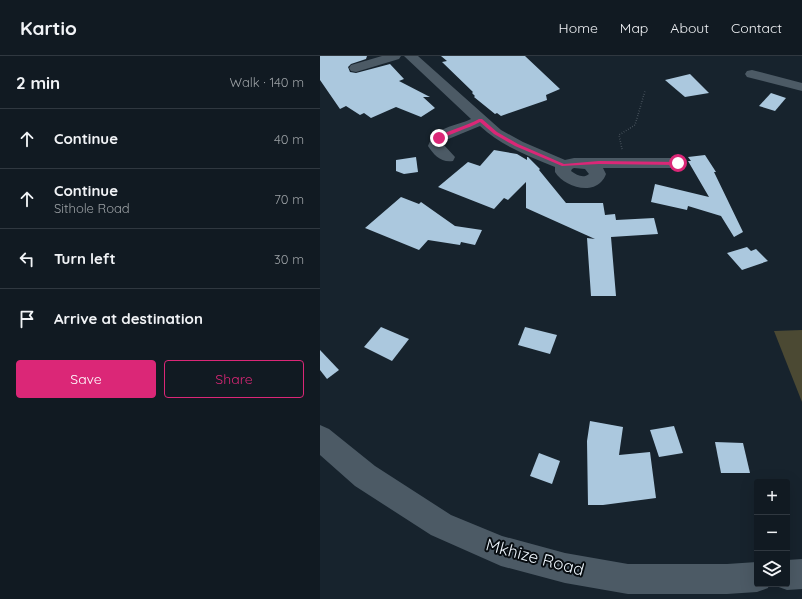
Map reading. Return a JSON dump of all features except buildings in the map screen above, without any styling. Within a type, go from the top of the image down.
[{"type":"street","points":[[356,68],[396,56]]},
{"type":"street","points":[[410,56],[496,133],[517,145],[564,165],[574,163],[678,163]]},
{"type":"street","points":[[752,74],[802,87]]},
{"type":"street","points":[[447,157],[436,146],[439,138],[451,131],[469,127],[480,120]]},
{"type":"street","name":"Mkhize Road","points":[[320,438],[365,476],[441,525],[501,552],[565,568],[628,579],[727,579],[754,577]]},
{"type":"street","points":[[790,575],[802,574]]},
{"type":"path","points":[[626,163],[619,135],[635,125],[645,91]]},
{"type":"shaded area","points":[[802,330],[802,402],[774,331]]},
{"type":"route","points":[[439,138],[451,131],[469,127],[480,120],[496,133],[517,145],[564,165],[574,163],[678,163]]}]
